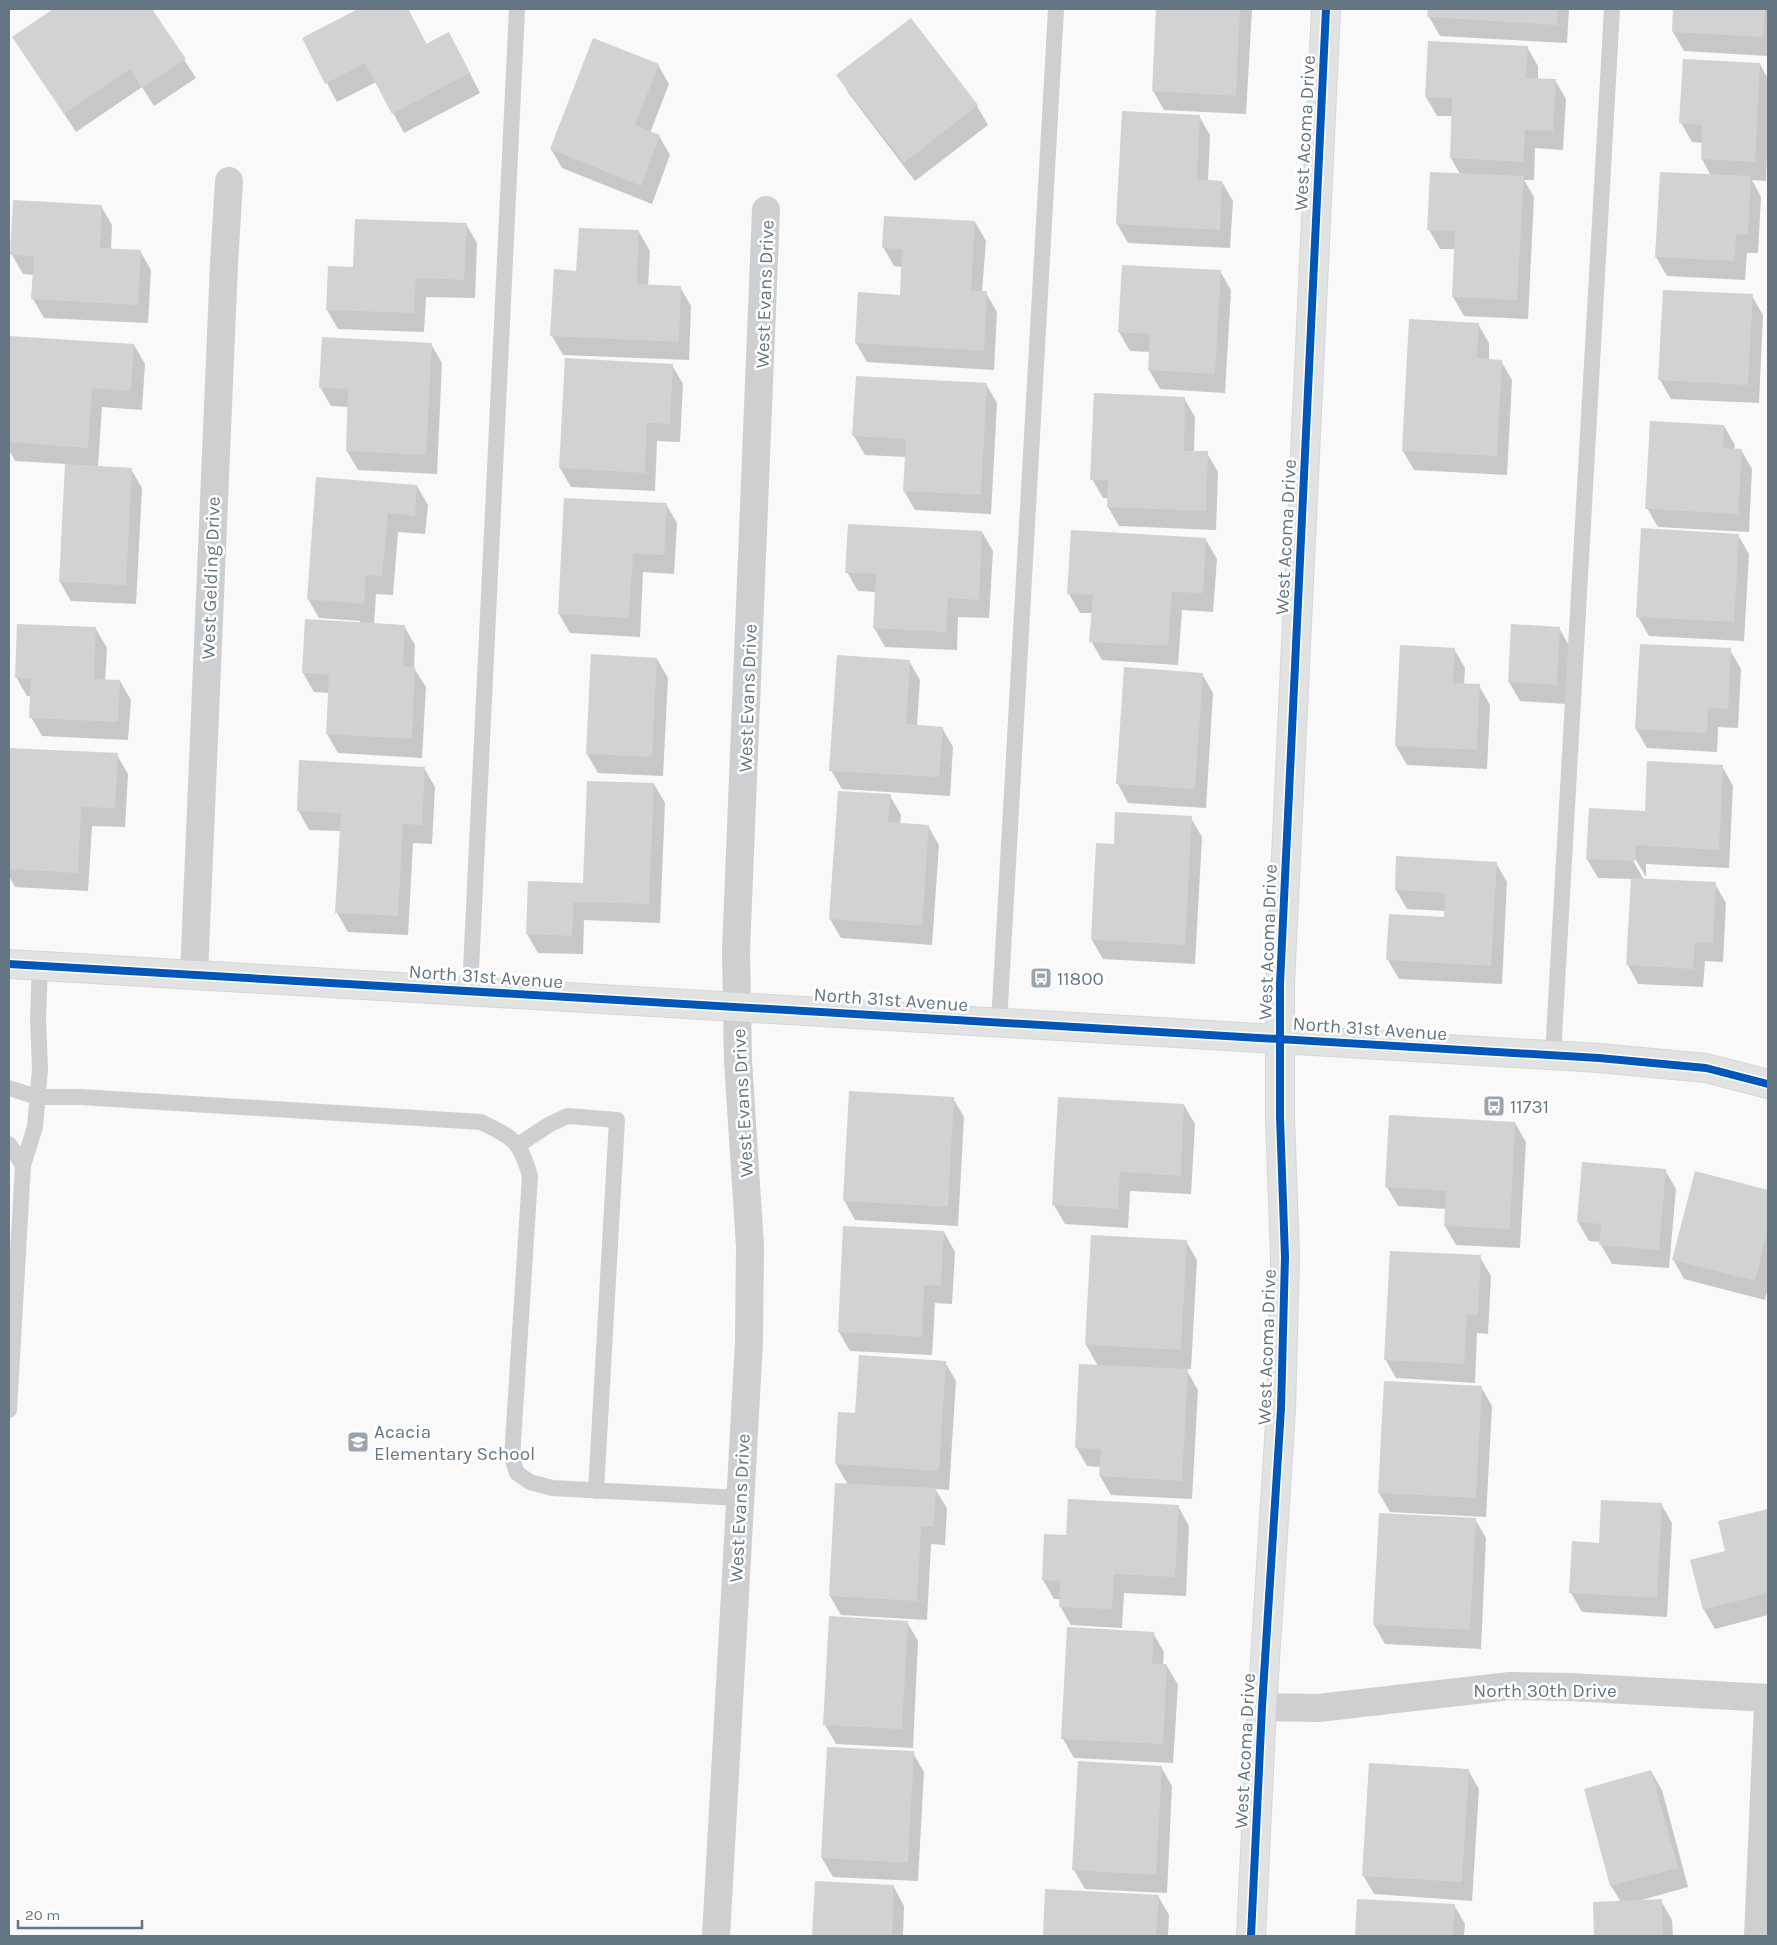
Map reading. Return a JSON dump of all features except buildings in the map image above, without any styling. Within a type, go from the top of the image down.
[{"type":"street","name":"West Acoma Drive","points":[[1252,1936],[1262,1707],[1281,1409],[1285,1257],[1280,1117],[1280,984],[1326,9]]},
{"type":"street","name":"West Gelding Drive","points":[[194,975],[223,273],[229,181]]},
{"type":"street","name":"West Evans Drive","points":[[716,1936],[749,1342],[750,1246],[738,1061],[736,951],[766,210]]},
{"type":"street","name":"North 31st Avenue","points":[[9,964],[1553,1055],[1706,1068],[1768,1084]]},
{"type":"street","name":"North 30th Drive","points":[[1262,1707],[1318,1708],[1510,1686],[1571,1687],[1768,1698]]},
{"type":"street","points":[[1758,1936],[1768,1705]]},
{"type":"lane","points":[[470,991],[517,9]]},
{"type":"lane","points":[[999,1023],[1056,9]]},
{"type":"lane","points":[[1553,1055],[1612,9]]},
{"type":"lane","points":[[9,1410],[23,1165],[35,1127],[40,1069],[38,1018],[40,966]]},
{"type":"lane","points":[[9,1088],[37,1097],[81,1097],[481,1122],[503,1133],[518,1145],[530,1176],[512,1458],[517,1474],[530,1482],[552,1488],[740,1498]]},
{"type":"lane","points":[[518,1145],[550,1124],[568,1116],[617,1120],[596,1491]]},
{"type":"lane","points":[[9,1144],[23,1165]]},
{"type":"cycle path","points":[[1251,1936],[1262,1707],[1281,1409],[1285,1257],[1280,1117],[1280,984],[1326,9]]},
{"type":"cycle path","points":[[9,964],[1599,1058],[1706,1068],[1768,1084]]},
{"type":"place","name":"11800","points":[[1041,978]]},
{"type":"place","name":"11731","points":[[1494,1106]]},
{"type":"place","name":"Acacia Elementary School","points":[[358,1442]]}]
